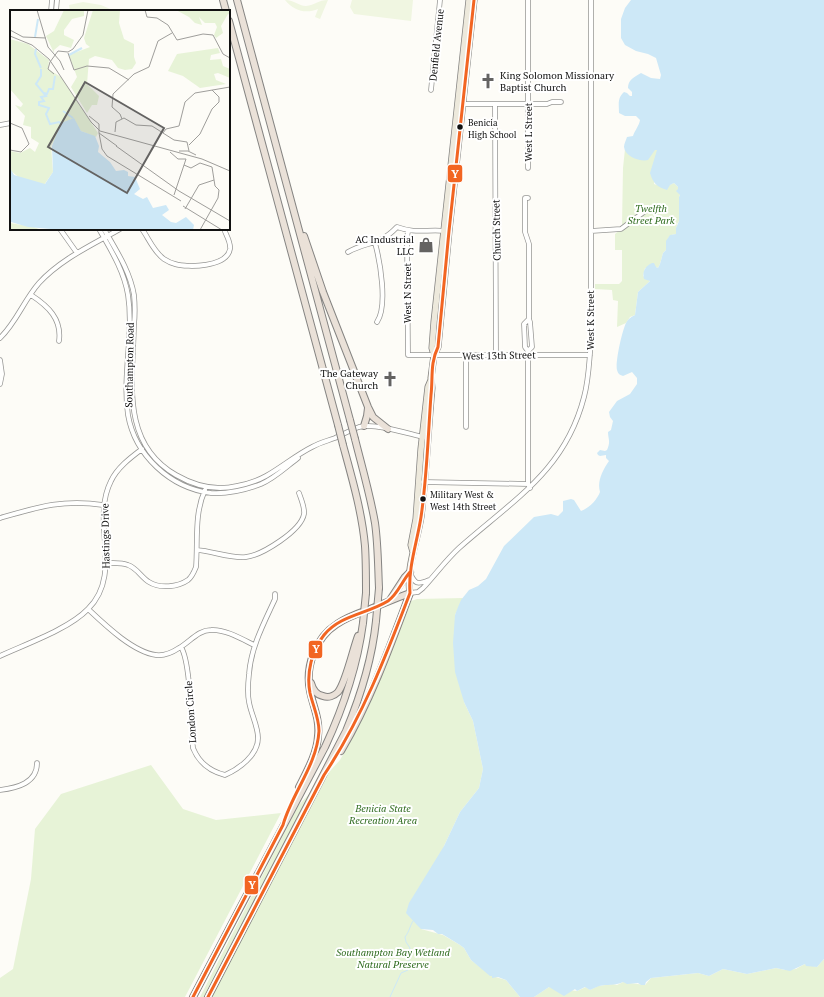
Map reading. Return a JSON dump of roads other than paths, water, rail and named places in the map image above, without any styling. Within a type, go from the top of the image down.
[{"type":"highway","points":[[223,0],[226,10]]},
{"type":"highway","points":[[208,997],[346,731],[357,704],[369,664],[376,621],[379,588],[375,524],[370,499],[237,0]]},
{"type":"highway","points":[[193,997],[325,747],[344,704],[356,662],[364,623],[366,593],[365,553],[362,525],[354,487],[230,25]]},
{"type":"highway","points":[[288,191],[300,221],[321,285],[368,407],[373,417],[388,429]]},
{"type":"highway","points":[[364,426],[368,407]]},
{"type":"highway","points":[[390,601],[405,577],[410,572]]},
{"type":"highway","points":[[324,775],[338,755],[359,719],[410,593]]},
{"type":"highway","points":[[284,825],[286,814],[316,749],[319,724],[310,693],[309,679],[312,658],[315,650],[325,633],[336,624],[350,616],[410,593]]},
{"type":"highway","points":[[309,679],[314,690],[322,696],[333,696],[337,692],[364,623]]},
{"type":"main road","points":[[461,104],[469,0]]},
{"type":"main road","points":[[410,593],[410,572],[413,552],[411,545],[421,482],[428,387],[431,378],[434,355],[438,347],[446,231],[474,0]]},
{"type":"street","points":[[51,10],[52,0]]},
{"type":"street","points":[[56,10],[57,0]]},
{"type":"street","name":"Denfield Avenue","points":[[431,90],[440,0]]},
{"type":"street","name":"West L Street","points":[[528,0],[528,168]]},
{"type":"street","name":"West K Street","points":[[410,593],[419,591],[454,553],[529,486],[555,460],[571,433],[584,398],[590,354],[591,0]]},
{"type":"street","points":[[461,104],[528,105],[561,102]]},
{"type":"street","name":"Church Street","points":[[495,104],[496,355]]},
{"type":"street","points":[[0,124],[10,123]]},
{"type":"street","points":[[421,482],[529,486],[528,353],[525,347],[524,324],[529,319],[529,244],[525,232],[525,198],[528,198]]},
{"type":"street","points":[[591,231],[621,229],[648,209]]},
{"type":"street","points":[[348,252],[386,238],[398,227],[408,231],[446,231]]},
{"type":"street","points":[[61,230],[77,253]]},
{"type":"street","name":"Southampton Road","points":[[99,230],[106,237],[122,261],[134,294],[135,310],[132,406],[137,427],[146,447],[160,464],[169,471],[205,489]]},
{"type":"street","name":"Southampton Road","points":[[104,230],[120,269],[128,295],[129,327],[127,406],[132,430],[141,450],[157,468],[166,475],[188,487],[228,493],[240,491],[269,480],[312,446],[364,426],[388,429],[425,437]]},
{"type":"street","points":[[0,338],[8,330],[38,284],[50,272],[77,253],[118,230]]},
{"type":"street","points":[[143,230],[160,256],[174,264],[185,266],[212,264],[229,254],[230,246],[224,230]]},
{"type":"street","name":"West N Street","points":[[408,231],[408,355]]},
{"type":"street","points":[[375,243],[380,266],[382,294],[382,312],[377,322]]},
{"type":"street","points":[[31,295],[44,304],[53,313],[59,329],[58,341]]},
{"type":"street","name":"West 13th Street","points":[[408,355],[496,355],[528,353],[590,354]]},
{"type":"street","points":[[466,355],[466,427]]},
{"type":"street","points":[[0,360],[2,374],[0,384]]},
{"type":"street","name":"Hastings Drive","points":[[0,656],[71,622],[88,609],[97,598],[103,586],[106,564],[103,505],[111,480],[122,465],[146,447]]},
{"type":"street","points":[[106,564],[119,563],[128,565],[148,582],[153,584],[168,586],[184,582],[191,577],[196,567],[197,521],[205,489]]},
{"type":"street","points":[[197,550],[240,557],[252,556],[261,552],[294,529],[302,520],[304,513],[299,493]]},
{"type":"street","points":[[0,518],[54,504],[86,502],[103,505]]},
{"type":"street","points":[[410,572],[414,581],[418,583],[431,579]]},
{"type":"street","name":"London Circle","points":[[181,647],[186,662],[193,748],[197,758],[203,765],[218,774],[225,775],[236,770],[246,762],[255,750],[258,739],[248,700],[249,673],[254,645],[275,599],[275,594]]},
{"type":"street","points":[[88,609],[122,639],[142,650],[156,655],[167,654],[181,647],[197,635],[209,630],[216,630],[233,635],[254,645]]},
{"type":"street","points":[[0,790],[20,787],[27,783],[35,773],[37,763]]},
{"type":"water","points":[[631,0],[824,0],[824,959],[817,967],[806,966],[805,964],[790,971],[776,968],[747,974],[723,969],[709,976],[698,973],[651,978],[645,985],[638,983],[627,984],[623,982],[599,986],[590,990],[585,987],[577,991],[575,989],[564,996],[549,987],[534,997],[520,997],[506,980],[498,977],[492,978],[492,976],[490,976],[471,960],[464,948],[460,945],[433,930],[421,929],[406,913],[409,903],[444,846],[460,812],[479,788],[483,769],[473,721],[464,702],[455,672],[453,643],[455,615],[458,607],[461,600],[469,590],[478,586],[486,579],[504,546],[534,517],[551,514],[558,516],[563,511],[563,501],[571,499],[574,500],[581,511],[584,510],[595,501],[599,495],[601,476],[609,461],[606,458],[606,455],[600,456],[597,453],[600,450],[607,450],[608,447],[608,432],[611,430],[613,421],[609,412],[617,401],[630,394],[637,384],[637,378],[632,372],[623,376],[619,374],[617,370],[618,354],[624,327],[630,318],[635,315],[638,292],[650,281],[644,279],[643,274],[645,270],[652,263],[654,263],[658,268],[663,253],[666,250],[666,241],[670,235],[676,234],[676,228],[679,221],[680,195],[676,191],[678,187],[674,183],[670,185],[667,190],[658,186],[653,179],[650,173],[657,150],[655,150],[648,160],[641,160],[627,154],[624,147],[627,137],[633,136],[640,120],[636,116],[625,116],[619,113],[620,97],[624,92],[632,96],[632,92],[628,88],[629,83],[634,77],[641,73],[651,78],[660,79],[661,75],[656,58],[636,51],[625,45],[621,38],[621,19],[625,8]]},
{"type":"waterway","points":[[390,997],[401,973],[408,970],[410,948],[405,937],[413,921]]},
{"type":"place","name":"King Solomon Missionary Baptist Church","points":[[488,81]]},
{"type":"place","name":"Benicia High School","points":[[460,127]]},
{"type":"place","name":"AC Industrial LLC","points":[[426,245]]},
{"type":"place","name":"The Gateway Church","points":[[390,379]]},
{"type":"place","name":"Military West & West 14th Street","points":[[423,499]]},
{"type":"park label","name":"Twelfth Street Park","points":[[651,214]]},
{"type":"park label","name":"Benicia State Recreation Area","points":[[383,814]]},
{"type":"park label","name":"Southampton Bay Wetland Natural Preserve","points":[[393,958]]}]
